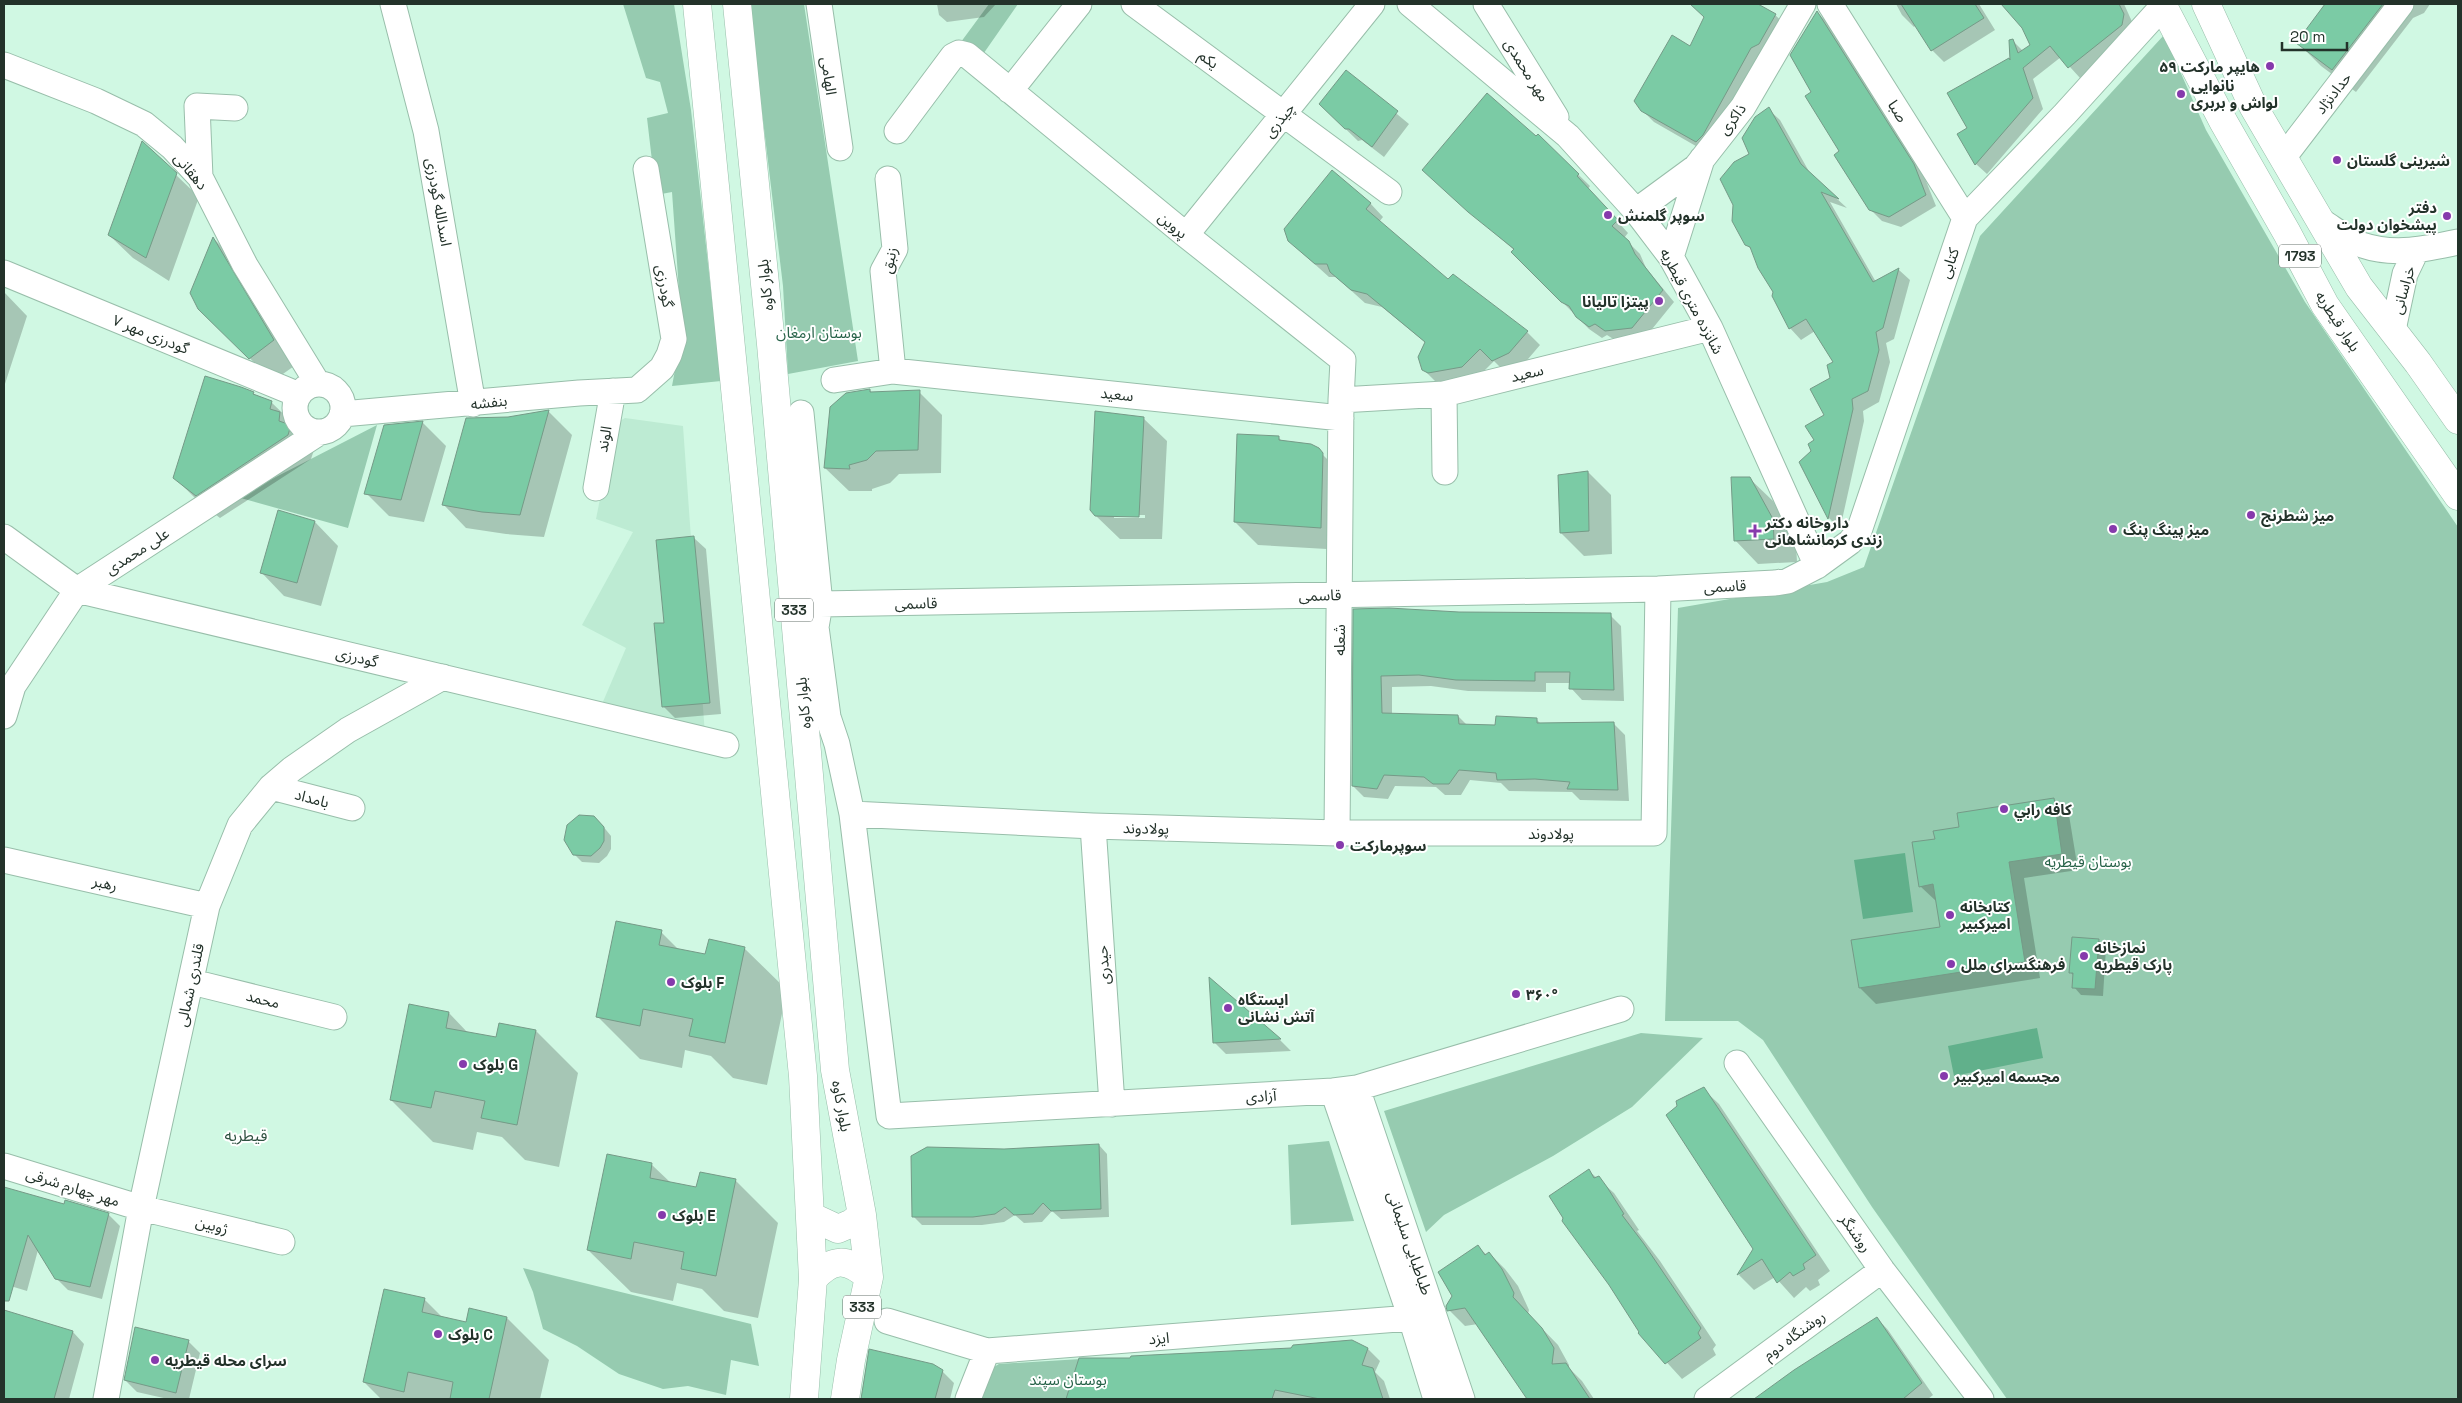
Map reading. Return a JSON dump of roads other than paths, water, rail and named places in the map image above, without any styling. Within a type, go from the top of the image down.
[{"type":"main road","name":"333","points":[[697,4],[803,1076],[813,1279],[804,1399]]},
{"type":"main road","name":"بلوار کاوه","points":[[738,4],[770,334],[835,1070],[862,1215],[869,1278],[851,1360],[845,1399]]},
{"type":"main road","name":"1793","points":[[2206,4],[2253,106],[2359,287],[2418,363],[2458,420]]},
{"type":"main road","name":"بلوار قیطریه","points":[[2162,5],[2325,305],[2458,496]]},
{"type":"main road","points":[[2325,305],[2345,304],[2359,287]]},
{"type":"main road","points":[[2383,388],[2387,377],[2395,367],[2406,362],[2418,363]]},
{"type":"main road","points":[[810,1216],[838,1229],[852,1224],[862,1215]]},
{"type":"main road","points":[[813,1279],[824,1266],[839,1262],[854,1265],[869,1278]]},
{"type":"street","name":"اسدالله گودرزی","points":[[393,4],[426,131],[473,404]]},
{"type":"street","name":"الهامی","points":[[819,4],[840,148]]},
{"type":"street","points":[[1010,91],[1079,4]]},
{"type":"street","name":"یکم","points":[[1134,4],[1389,192]]},
{"type":"street","name":"چیذری","points":[[1186,235],[1372,4]]},
{"type":"street","name":"شانزده متری قیطریه","points":[[1410,4],[1568,136],[1636,211],[1671,257],[1710,328],[1817,566]]},
{"type":"street","name":"مهر محمدی","points":[[1486,4],[1568,136]]},
{"type":"street","name":"ذاکری","points":[[1636,211],[1696,167],[1742,107],[1803,4]]},
{"type":"street","name":"صبا","points":[[1830,4],[1965,218]]},
{"type":"street","name":"حدادنژاد","points":[[2283,158],[2400,4]]},
{"type":"street","name":"کتابی","points":[[1817,566],[1850,542],[1859,531],[1965,218],[2065,114],[2162,5]]},
{"type":"street","name":"پروین","points":[[897,131],[953,56],[959,53],[967,55],[1186,235],[1343,360],[1341,409]]},
{"type":"street","name":"دهقانی","points":[[4,65],[96,101],[144,124],[172,148],[200,177],[308,389]]},
{"type":"street","points":[[200,177],[197,106],[235,108]]},
{"type":"street","points":[[1671,257],[1702,158]]},
{"type":"street","name":"گودرزی","points":[[625,391],[662,368],[674,339],[646,169]]},
{"type":"street","name":"زنبق","points":[[888,179],[895,249],[883,271],[893,371]]},
{"type":"street","name":"خراسانی","points":[[2321,221],[2360,244],[2386,251],[2416,251],[2458,242]]},
{"type":"street","name":"خراسانی","points":[[2393,330],[2405,274],[2416,251]]},
{"type":"street","name":"گودرزی مهر ۷","points":[[4,272],[308,389]]},
{"type":"street","name":"سعید","points":[[834,380],[893,371],[1341,409],[1444,394],[1710,328]]},
{"type":"street","points":[[325,385],[338,393],[341,400],[342,414],[336,425],[320,432],[306,428],[300,423],[294,409],[308,389],[325,385]]},
{"type":"street","name":"بنفشه","points":[[342,414],[625,391]]},
{"type":"street","name":"الوند","points":[[596,488],[625,391]]},
{"type":"street","points":[[1444,394],[1445,472]]},
{"type":"street","name":"شعله","points":[[1338,833],[1341,409]]},
{"type":"street","points":[[801,413],[820,604],[816,627],[828,717],[837,744],[852,814]]},
{"type":"street","name":"علی محمدی","points":[[4,716],[13,686],[77,590],[320,432]]},
{"type":"street","name":"گودرزی","points":[[4,537],[77,590],[726,745]]},
{"type":"street","name":"قاسمی","points":[[820,604],[1658,589],[1775,583],[1788,581],[1817,566]]},
{"type":"street","name":"پولادوند","points":[[852,814],[1094,826],[1338,833],[1654,833],[1658,589]]},
{"type":"street","name":"قلندری شمالی","points":[[106,1399],[141,1208],[192,982],[207,906],[240,825],[271,787],[292,769],[348,730],[443,678]]},
{"type":"street","name":"بامداد","points":[[271,787],[352,808]]},
{"type":"street","name":"آزادی","points":[[852,814],[889,1116],[1333,1091],[1357,1088],[1621,1009]]},
{"type":"street","name":"حیدری","points":[[1094,826],[1112,1104]]},
{"type":"street","name":"رهبر","points":[[4,860],[207,906]]},
{"type":"street","name":"محمد","points":[[192,982],[334,1017]]},
{"type":"street","name":"روشنگر","points":[[1737,1063],[1882,1270],[1981,1399]]},
{"type":"street","name":"طباطبایی سلیمانی","points":[[1357,1088],[1422,1315],[1436,1399]]},
{"type":"street","name":"طباطبایی سلیمانی","points":[[1333,1091],[1422,1315],[1462,1399]]},
{"type":"street","name":"مهر چهارم شرقی","points":[[4,1166],[141,1208]]},
{"type":"street","name":"ژوبین","points":[[141,1208],[282,1242]]},
{"type":"street","name":"روشنگاه دوم","points":[[1707,1399],[1882,1270]]},
{"type":"street","name":"ایزد","points":[[887,1321],[987,1350],[1422,1315]]},
{"type":"street","points":[[968,1399],[987,1350]]},
{"type":"place","name":"هایپر مارکت ۵۹","points":[[2270,66]]},
{"type":"place","name":"نانوایی لواش و بربری","points":[[2181,94]]},
{"type":"place","name":"شیرینی گلستان","points":[[2337,160]]},
{"type":"place","name":"سوپر گلمنش","points":[[1608,215]]},
{"type":"place","name":"دفتر پیشخوان دولت","points":[[2447,216]]},
{"type":"place","name":"پیتزا تالیانا","points":[[1659,301]]},
{"type":"place","name":"میز شطرنج","points":[[2251,515]]},
{"type":"place","name":"میز پینگ پنگ","points":[[2113,529]]},
{"type":"place","name":"داروخانه دکتر زندی کرمانشاهانی","points":[[1755,531]]},
{"type":"place","name":"كافه رابي","points":[[2004,809]]},
{"type":"place","name":"سوپرمارکت","points":[[1340,845]]},
{"type":"place","name":"کتابخانه امیرکبیر","points":[[1950,915]]},
{"type":"place","name":"نمازخانه پارک قیطریه","points":[[2084,956]]},
{"type":"place","name":"فرهنگسرای ملل","points":[[1951,964]]},
{"type":"place","name":"بلوک F","points":[[671,982]]},
{"type":"place","name":"۳۶۰°","points":[[1516,994]]},
{"type":"place","name":"ایستگاه آتش نشانی","points":[[1228,1008]]},
{"type":"place","name":"بلوک G","points":[[463,1064]]},
{"type":"place","name":"مجسمه امیرکبیر","points":[[1944,1076]]},
{"type":"place","name":"بلوک E","points":[[662,1215]]},
{"type":"place","name":"بلوک C","points":[[438,1334]]},
{"type":"place","name":"سرای محله قیطریه","points":[[155,1360]]},
{"type":"district","name":"قیطریه","points":[[246,1135]]},
{"type":"park label","name":"بوستان ارمغان","points":[[819,332]]},
{"type":"park label","name":"بوستان قیطریه","points":[[2088,861]]},
{"type":"park label","name":"بوستان سپند","points":[[1068,1379]]}]
